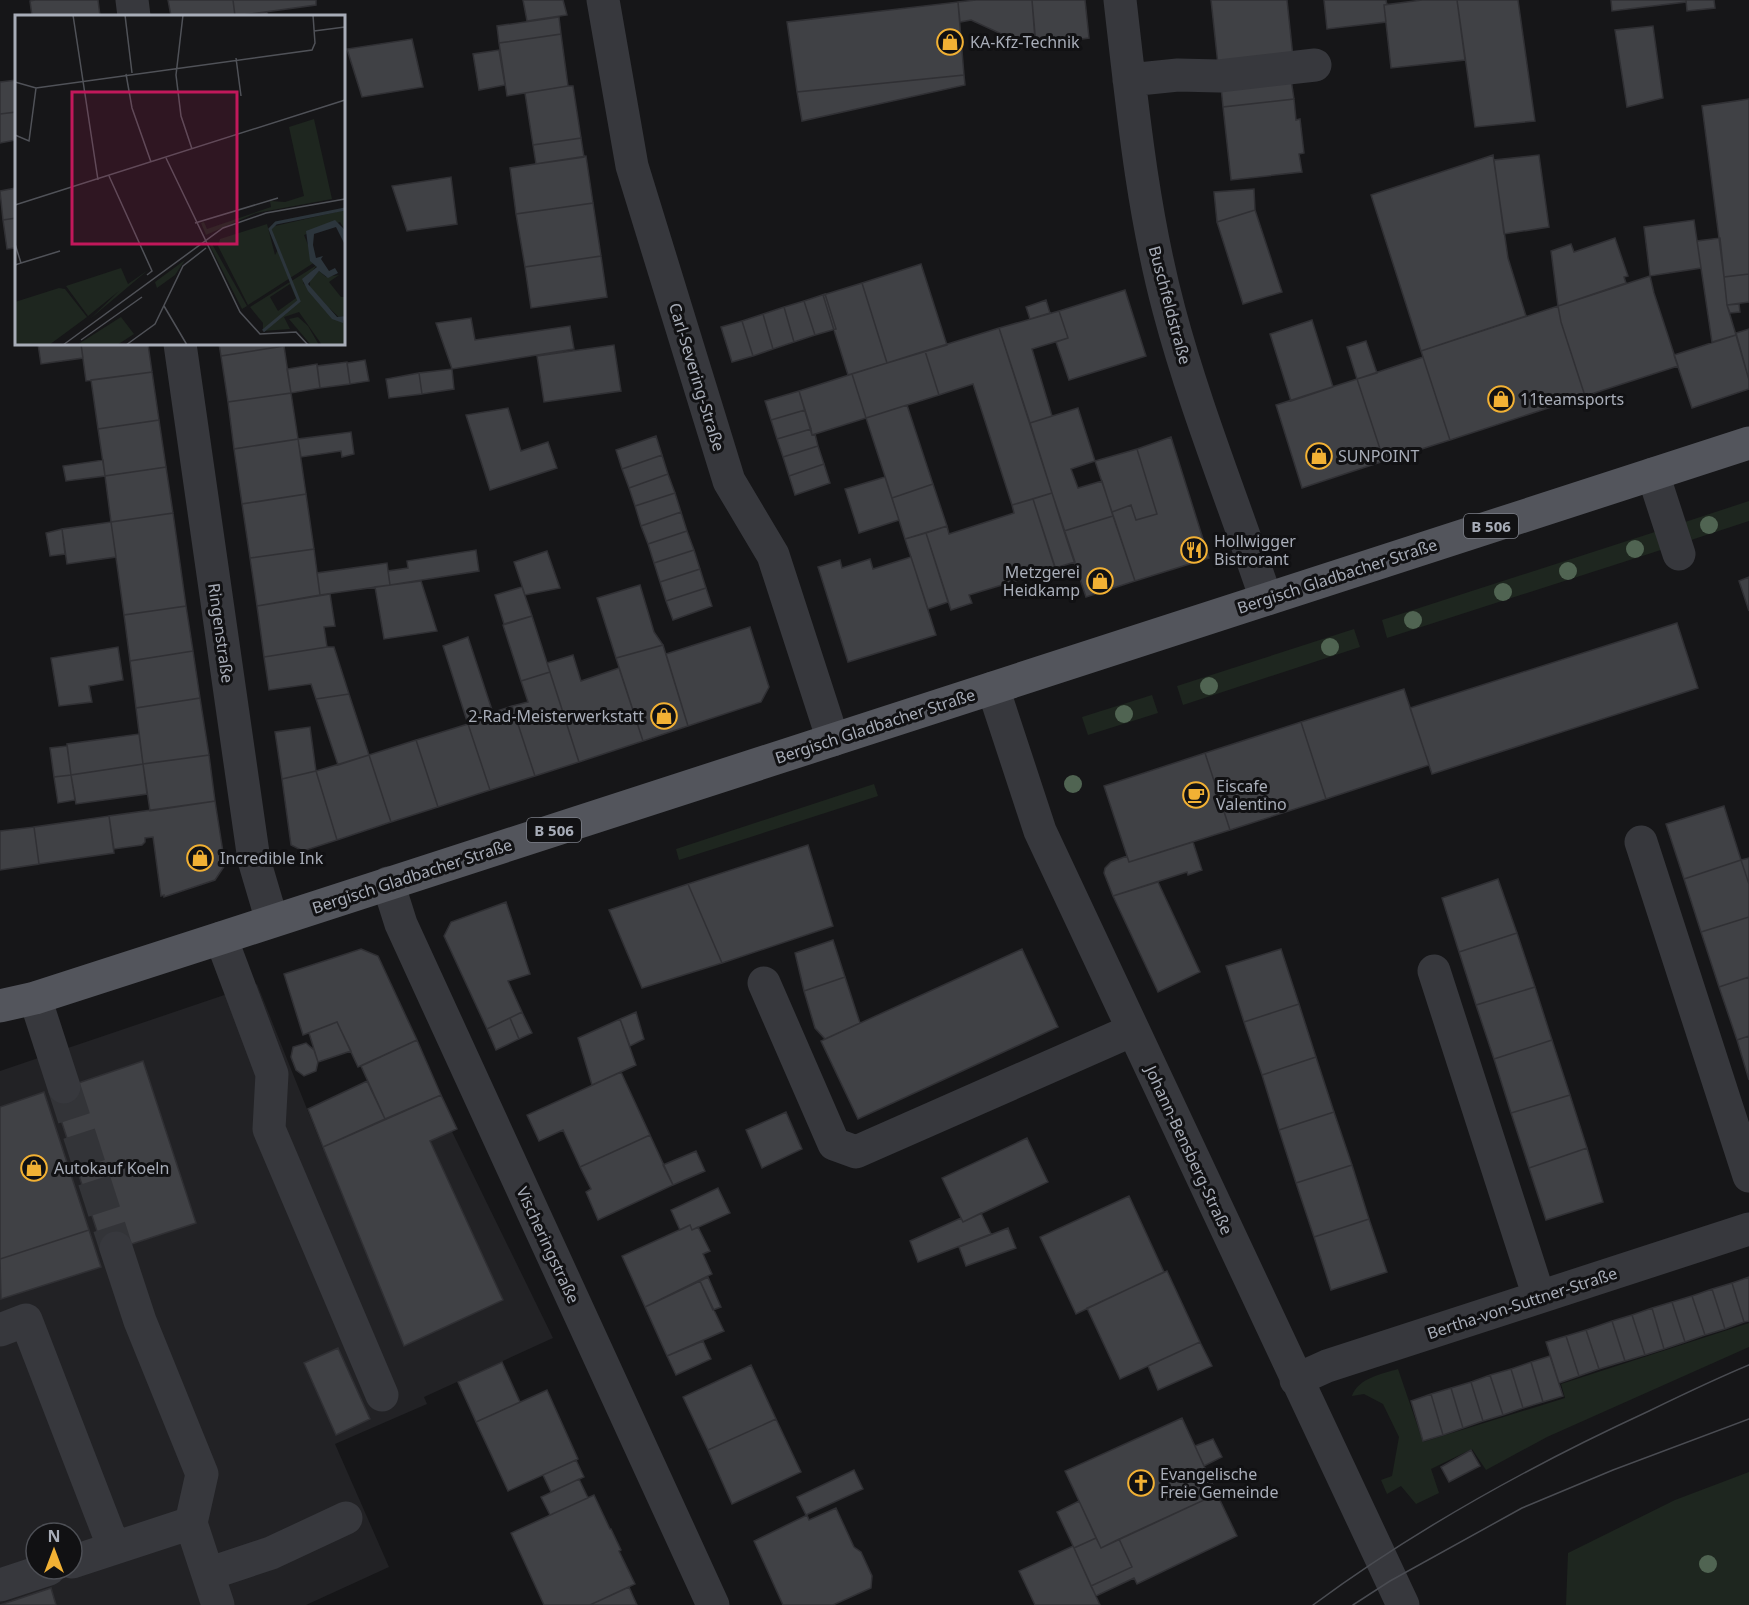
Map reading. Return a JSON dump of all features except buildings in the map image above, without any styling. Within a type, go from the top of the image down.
[{"type":"main road","name":"Bergisch Gladbacher Straße","points":[[0,1006],[35,998],[1749,443]]},
{"type":"street","points":[[132,0],[134,15]]},
{"type":"street","name":"Carl-Severing-Straße","points":[[603,0],[632,166],[729,481],[773,555],[833,740]]},
{"type":"street","name":"Buschfeldstraße","points":[[1120,0],[1129,80],[1153,242],[1169,311],[1203,420],[1266,599]]},
{"type":"street","points":[[1129,80],[1178,75],[1219,76],[1316,65]]},
{"type":"street","name":"Ringenstraße","points":[[180,345],[254,860],[272,921]]},
{"type":"street","points":[[1653,474],[1679,554]]},
{"type":"street","name":"Johann-Bensberg-Straße","points":[[993,688],[1040,831],[1403,1605]]},
{"type":"street","points":[[1641,842],[1749,1176]]},
{"type":"street","name":"Vischeringstraße","points":[[388,884],[401,924],[713,1605]]},
{"type":"street","points":[[221,938],[272,1074],[269,1129],[382,1395]]},
{"type":"street","points":[[1434,971],[1539,1297]]},
{"type":"street","points":[[764,983],[834,1144],[856,1152],[1133,1030]]},
{"type":"street","points":[[35,998],[64,1087]]},
{"type":"street","name":"Bertha-von-Suttner-Straße","points":[[1296,1380],[1327,1366],[1749,1229]]},
{"type":"street","points":[[116,1248],[140,1321],[202,1473],[191,1523],[218,1605]]},
{"type":"street","points":[[0,1330],[26,1320],[114,1548]]},
{"type":"street","points":[[208,1574],[271,1553],[346,1518]]},
{"type":"street","points":[[84,1558],[191,1523]]},
{"type":"street","points":[[0,1585],[24,1577]]},
{"type":"shaded area","points":[[1749,501],[1749,521],[1685,542],[1679,524]]},
{"type":"shaded area","points":[[1661,530],[1667,548],[1387,638],[1382,620]]},
{"type":"shaded area","points":[[1354,629],[1360,647],[1183,705],[1177,686]]},
{"type":"shaded area","points":[[1152,695],[1158,713],[1088,735],[1082,717]]},
{"type":"shaded area","points":[[874,784],[878,796],[679,860],[676,849]]},
{"type":"shaded area","points":[[257,984],[323,1149],[437,1101],[553,1338],[424,1397],[427,1404],[335,1444],[389,1567],[306,1605],[0,1605],[0,1071]]},
{"type":"shaded area","points":[[1749,1323],[1749,1347],[1547,1437],[1486,1470],[1472,1449],[1431,1469],[1439,1493],[1416,1504],[1401,1486],[1387,1494],[1381,1480],[1392,1476],[1399,1437],[1383,1404],[1364,1394],[1352,1396],[1359,1385],[1365,1381],[1398,1369],[1423,1442],[1565,1398],[1561,1384]]},
{"type":"shaded area","points":[[1749,1472],[1749,1605],[1566,1605],[1568,1553],[1675,1500]]},
{"type":"tunnel","points":[[64,1087],[116,1248]]},
{"type":"tram line","points":[[1313,1605],[1393,1550],[1476,1499],[1562,1453],[1749,1365]]},
{"type":"tram line","points":[[1353,1605],[1390,1581],[1522,1508],[1613,1470],[1749,1419]]},
{"type":"place","name":"KA-Kfz-Technik","points":[[950,42]]},
{"type":"place","name":"11teamsports","points":[[1501,399]]},
{"type":"place","name":"SUNPOINT","points":[[1319,456]]},
{"type":"place","name":"Hollwigger Bistrorant","points":[[1194,550]]},
{"type":"place","name":"Metzgerei Heidkamp","points":[[1100,581]]},
{"type":"place","name":"2-Rad-Meisterwerkstatt","points":[[664,716]]},
{"type":"place","name":"Eiscafe Valentino","points":[[1196,795]]},
{"type":"place","name":"Incredible Ink","points":[[200,858]]},
{"type":"place","name":"Autokauf Koeln","points":[[34,1168]]},
{"type":"place","name":"Evangelische Freie Gemeinde","points":[[1141,1483]]}]
